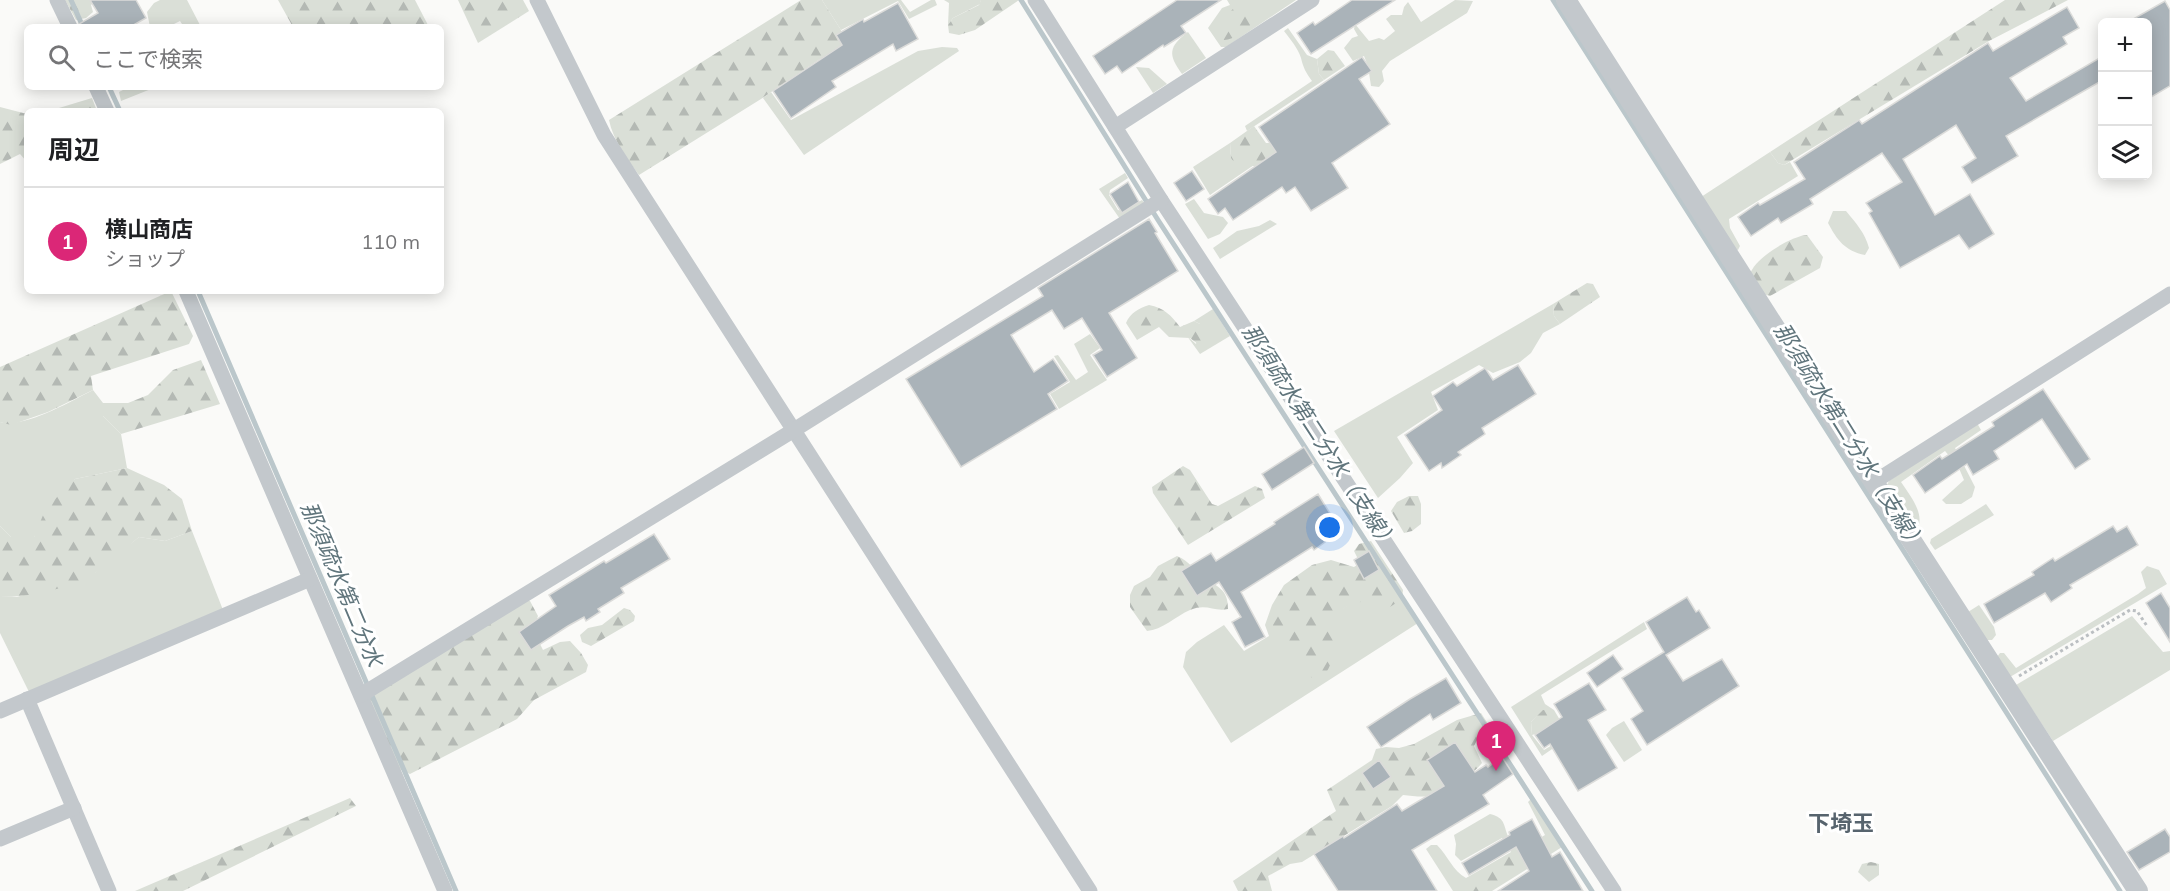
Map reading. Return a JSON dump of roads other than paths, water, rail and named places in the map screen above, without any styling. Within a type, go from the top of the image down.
[{"type":"street","points":[[57,0],[69,24]]},
{"type":"street","points":[[537,0],[604,135],[1090,891]]},
{"type":"street","points":[[1035,0],[1161,200],[1614,891]]},
{"type":"street","points":[[1115,127],[1312,0]]},
{"type":"street","points":[[1566,0],[2138,891]]},
{"type":"street","points":[[97,90],[106,108]]},
{"type":"street","points":[[361,695],[794,430],[1161,200]]},
{"type":"street","points":[[187,294],[445,891]]},
{"type":"street","points":[[1874,482],[2170,294]]},
{"type":"street","points":[[0,711],[310,579]]},
{"type":"street","points":[[27,699],[109,891]]},
{"type":"street","points":[[0,839],[74,808]]},
{"type":"waterway","name":"那須疏水第二分水","points":[[71,0],[82,24]]},
{"type":"waterway","name":"那須疏水第二分水（支線）","points":[[1021,0],[1158,220],[1592,891]]},
{"type":"waterway","name":"那須疏水第二分水（支線）","points":[[1553,0],[2120,891]]},
{"type":"waterway","name":"那須疏水第二分水","points":[[110,90],[119,108]]},
{"type":"waterway","name":"那須疏水第二分水","points":[[199,294],[456,891]]},
{"type":"place","name":"横山商店","points":[[1496,771]]},
{"type":"district","name":"下埼玉","points":[[1841,823]]}]
